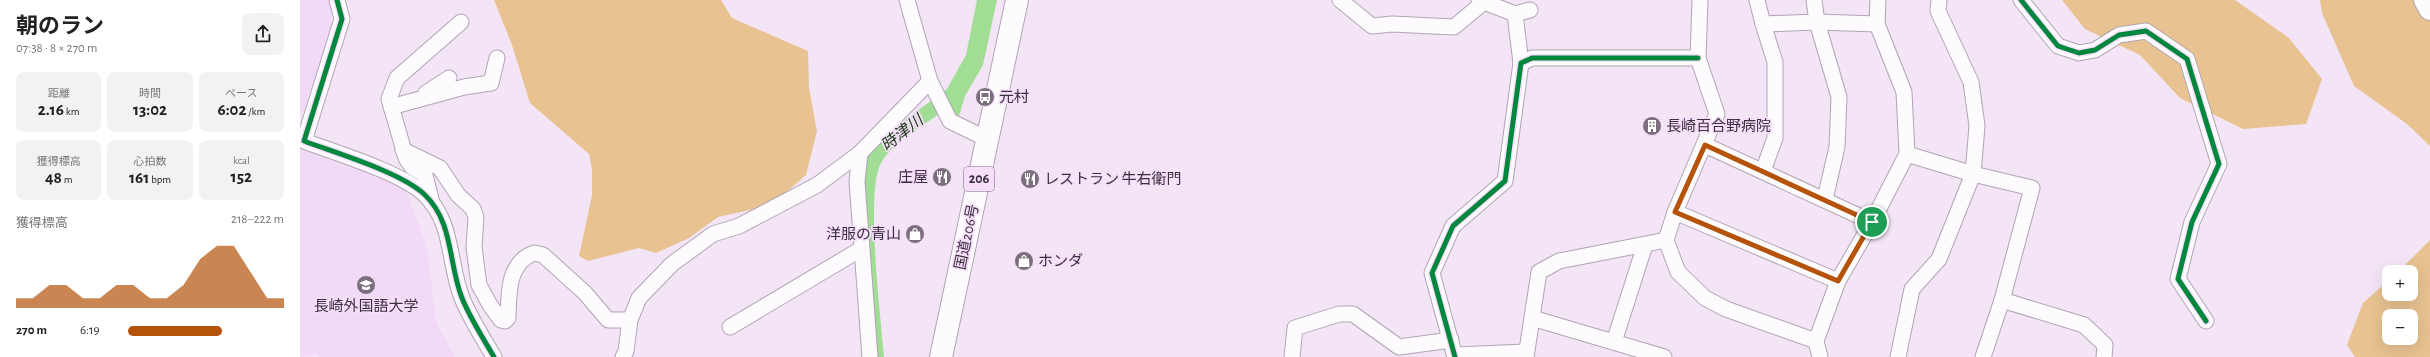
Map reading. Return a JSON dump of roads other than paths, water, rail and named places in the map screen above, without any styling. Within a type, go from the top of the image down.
[{"type":"highway","name":"国道206号","points":[[941,357],[1017,0]]},
{"type":"highway","points":[[2425,0],[2430,9]]},
{"type":"street","points":[[337,0],[342,20],[304,141],[403,180],[424,194],[432,203],[442,218],[449,237],[453,272],[462,299],[494,357]]},
{"type":"street","points":[[907,0],[930,81],[950,121],[987,139]]},
{"type":"street","points":[[1340,0],[1372,26],[1392,24],[1454,27],[1482,1],[1515,14],[1530,10]]},
{"type":"street","points":[[1700,0],[1698,58],[1717,114],[1675,212],[1666,240],[1678,272],[1705,298],[1726,309],[1816,341]]},
{"type":"street","points":[[1757,0],[1775,62],[1774,138],[1763,171]]},
{"type":"street","points":[[1814,0],[1817,22],[1839,97],[1837,147],[1825,199]]},
{"type":"street","points":[[1820,357],[1816,341],[1838,281],[1872,222],[1907,154],[1904,92],[1877,24],[1878,0]]},
{"type":"street","points":[[1898,357],[1912,289],[1939,259],[1973,174],[1976,126],[1971,82],[1938,11],[1939,0]]},
{"type":"street","points":[[2021,0],[2058,46],[2079,53],[2095,50],[2119,35],[2146,31],[2187,59],[2218,164],[2192,222],[2178,279],[2206,321]]},
{"type":"street","points":[[1515,14],[1521,63],[1505,180],[1453,226],[1432,273],[1455,356],[1526,354],[1539,272],[1559,261],[1666,240]]},
{"type":"street","points":[[432,203],[425,175],[412,167],[406,158],[389,99],[397,78],[461,22]]},
{"type":"street","points":[[1763,24],[1817,22],[1877,24]]},
{"type":"street","points":[[391,107],[464,87],[494,87],[497,58]]},
{"type":"street","points":[[1521,63],[1532,58],[1698,58]]},
{"type":"street","points":[[418,100],[449,78]]},
{"type":"street","points":[[623,357],[626,351],[630,320],[639,298],[672,264],[713,234],[739,226],[817,185],[860,153],[930,81]]},
{"type":"street","points":[[1705,145],[1825,199],[1872,222]]},
{"type":"street","points":[[403,150],[440,168],[458,195],[473,209],[476,217],[474,247],[479,285],[490,305],[501,320],[508,318],[509,295],[515,268],[520,260],[534,253],[542,255],[585,293],[608,320],[630,320]]},
{"type":"street","points":[[860,153],[857,181],[870,357]]},
{"type":"street","points":[[1907,154],[1973,174],[2032,188],[2002,300],[1983,357]]},
{"type":"street","points":[[1675,212],[1838,281]]},
{"type":"street","points":[[1614,342],[1645,244]]},
{"type":"street","points":[[730,327],[861,249]]},
{"type":"street","points":[[2002,300],[2084,325],[2105,346],[2104,357]]},
{"type":"street","points":[[1292,357],[1295,328],[1339,314],[1353,314],[1399,347],[1451,340]]},
{"type":"street","points":[[1532,318],[1664,357]]},
{"type":"water","name":"時津川","points":[[977,0],[997,0],[983,65],[965,96],[959,116],[939,114],[907,136],[886,155],[881,163],[876,178],[874,200],[875,256],[884,357],[874,357],[863,170],[869,152],[878,140],[947,89],[966,55]]},
{"type":"place","name":"元村","points":[[985,97]]},
{"type":"place","name":"長崎百合野病院","points":[[1652,126]]},
{"type":"place","name":"庄屋","points":[[942,177]]},
{"type":"place","name":"レストラン 牛右衛門","points":[[1030,179]]},
{"type":"place","name":"洋服の青山","points":[[915,234]]},
{"type":"place","name":"ホンダ","points":[[1024,261]]},
{"type":"place","name":"長崎外国語大学","points":[[366,285]]}]
